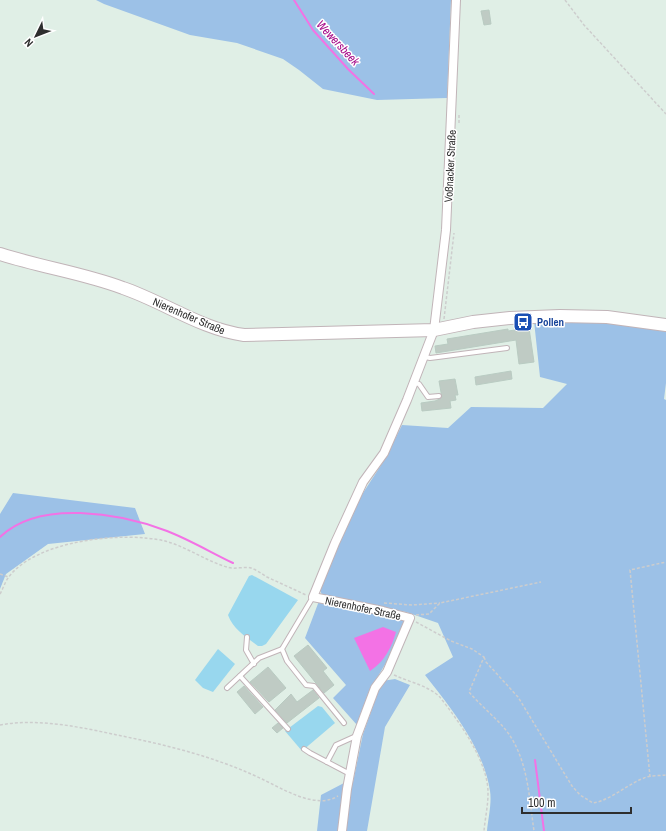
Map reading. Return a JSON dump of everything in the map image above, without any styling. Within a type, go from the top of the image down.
[{"type":"street","name":"Voßnacker Straße","points":[[434,330],[446,230],[456,0]]},
{"type":"street","name":"Nierenhofer Straße","points":[[0,254],[96,279],[124,288],[196,320],[233,334],[244,336],[434,330],[473,322],[510,318],[560,316],[607,317],[666,325]]},
{"type":"street","name":"Nierenhofer Straße","points":[[342,831],[347,789],[357,736],[375,688],[387,672],[410,618],[313,596],[354,500],[363,482],[384,453],[414,383],[434,330]]},
{"type":"lane","points":[[424,357],[430,358],[507,348]]},
{"type":"lane","points":[[414,383],[418,384],[428,397],[439,396]]},
{"type":"lane","points":[[228,688],[259,658],[282,649],[313,596]]},
{"type":"lane","points":[[247,637],[246,650],[254,664]]},
{"type":"lane","points":[[282,649],[288,661],[306,685],[314,686],[344,723]]},
{"type":"lane","points":[[240,676],[288,729]]},
{"type":"lane","points":[[327,762],[336,745],[357,736]]},
{"type":"lane","points":[[304,749],[350,774]]},
{"type":"path","points":[[565,0],[589,30],[666,114]]},
{"type":"path","points":[[0,594],[8,577],[32,558],[55,548],[88,540],[128,536],[165,541],[229,568],[250,568],[306,595],[313,596]]},
{"type":"path","points":[[650,777],[630,570],[666,562]]},
{"type":"path","points":[[0,574],[8,577]]},
{"type":"path","points":[[378,602],[412,605],[440,603],[541,582]]},
{"type":"path","points":[[410,618],[418,615],[429,614],[440,603]]},
{"type":"path","points":[[410,618],[452,641],[472,649],[484,657],[486,662],[518,697],[572,786],[580,795],[593,803],[602,802],[645,777],[666,775]]},
{"type":"path","points":[[484,657],[469,692],[512,738],[525,770],[534,831]]},
{"type":"path","points":[[387,672],[426,687],[434,692],[447,706],[465,731],[478,756],[487,784],[488,794],[484,831]]},
{"type":"path","points":[[0,725],[25,722],[61,725],[88,729],[163,745],[216,760],[316,801],[325,802],[336,798],[347,789]]},
{"type":"shaded area","points":[[96,0],[451,0],[447,98],[377,100],[323,89],[283,59],[237,43],[190,35]]},
{"type":"shaded area","points":[[607,320],[666,328],[666,383],[664,399],[666,400],[666,831],[487,831],[490,791],[487,775],[474,745],[465,730],[425,675],[453,657],[438,623],[406,612],[323,597],[319,588],[352,510],[385,459],[402,425],[448,428],[471,407],[543,408],[567,384],[540,377],[534,321]]},
{"type":"shaded area","points":[[13,493],[135,508],[145,534],[48,544],[6,574],[0,589],[0,514]]},
{"type":"shaded area","points":[[252,575],[298,600],[266,644],[262,646],[258,646],[240,632],[230,620],[228,615],[249,576]]},
{"type":"shaded area","points":[[319,601],[407,620],[396,646],[377,678],[357,725],[333,698],[346,685],[305,638]]},
{"type":"shaded area","points":[[383,627],[396,632],[387,654],[370,671],[354,638]]},
{"type":"shaded area","points":[[218,649],[235,664],[213,692],[203,688],[195,680]]},
{"type":"shaded area","points":[[395,679],[410,685],[385,727],[367,831],[317,831],[321,795],[344,783],[353,782],[363,734],[382,681]]},
{"type":"shaded area","points":[[318,706],[322,707],[335,723],[302,751],[285,731]]},
{"type":"building","points":[[489,10],[491,24],[484,25],[481,11]]},
{"type":"building","points":[[529,328],[534,362],[519,364],[516,340],[436,353],[435,346],[448,344],[447,339],[508,329],[508,331]]},
{"type":"building","points":[[511,371],[512,379],[476,385],[475,377]]},
{"type":"building","points":[[455,379],[458,395],[455,395],[456,400],[450,401],[451,408],[422,411],[421,403],[435,401],[442,398],[439,381]]},
{"type":"building","points":[[308,645],[327,668],[323,671],[334,685],[324,693],[294,656]]},
{"type":"building","points":[[268,667],[286,688],[269,702],[250,682]]},
{"type":"building","points":[[244,686],[263,707],[255,714],[237,692]]},
{"type":"building","points":[[313,690],[319,698],[287,723],[275,710],[291,694],[297,702]]},
{"type":"building","points":[[278,723],[283,728],[277,733],[272,728]]},
{"type":"waterway","name":"Wewersbeek","points":[[294,0],[313,30],[348,69],[374,94]]},
{"type":"waterway","points":[[0,537],[16,525],[36,518],[58,514],[80,513],[104,515],[127,519],[167,531],[233,563]]},
{"type":"waterway","points":[[535,760],[544,831]]},
{"type":"place","name":"Pollen","points":[[523,322]]}]
